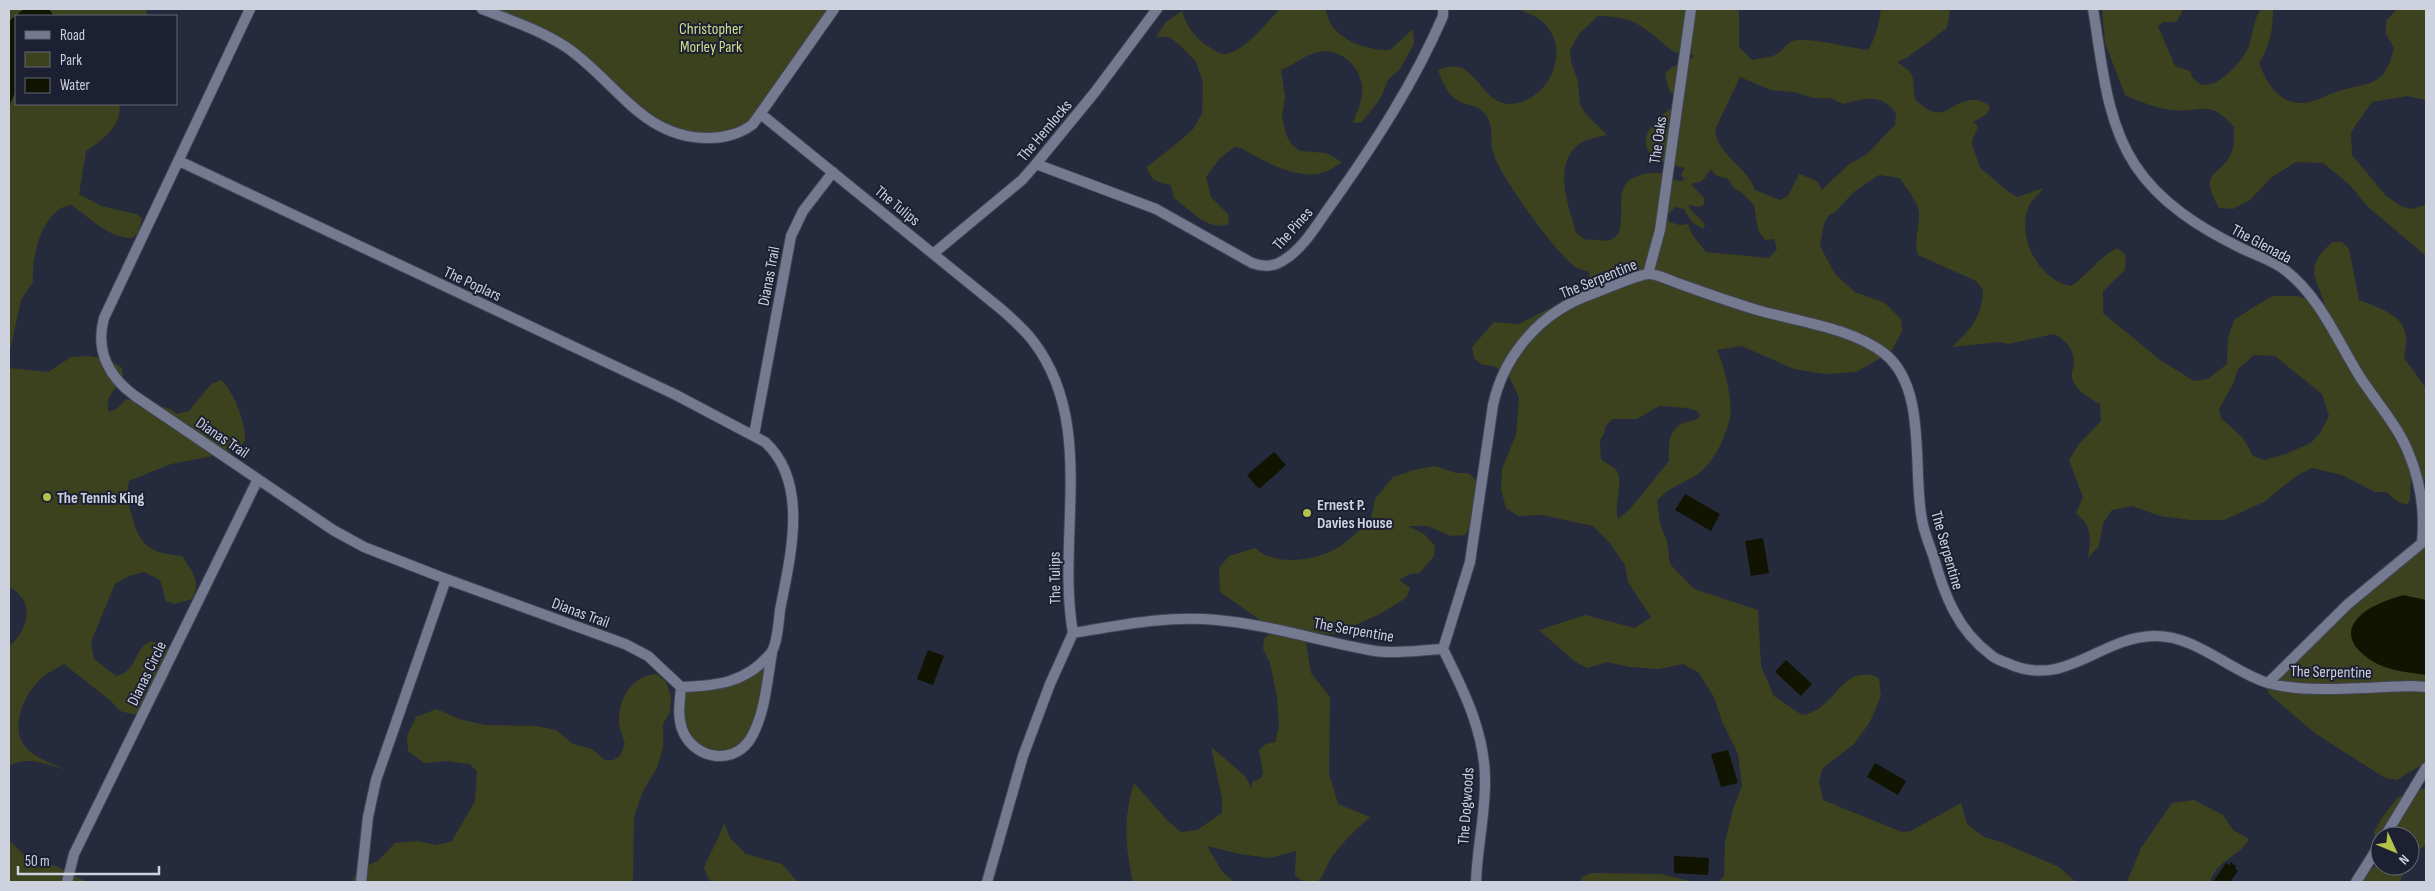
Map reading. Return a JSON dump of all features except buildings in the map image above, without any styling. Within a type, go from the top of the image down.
[{"type":"street","name":"Dianas Trail","points":[[250,9],[108,309],[101,336],[104,360],[115,378],[131,393],[350,539],[446,579],[625,644],[648,656],[681,687]]},
{"type":"street","points":[[482,9],[533,30],[566,47],[651,121],[673,133],[692,138],[721,137],[749,128],[762,115],[834,9]]},
{"type":"street","name":"The Hemlocks","points":[[934,253],[1022,180],[1101,84],[1158,9]]},
{"type":"street","name":"The Pines","points":[[1036,164],[1156,209],[1252,263],[1263,266],[1278,263],[1294,252],[1318,223],[1377,140],[1424,60],[1443,16],[1443,9]]},
{"type":"street","name":"The Oaks","points":[[1648,274],[1660,230],[1691,9]]},
{"type":"street","name":"The Glenada","points":[[2093,9],[2108,102],[2118,131],[2135,164],[2150,184],[2180,212],[2209,232],[2284,269],[2306,290],[2317,304],[2361,378],[2398,430],[2410,454],[2418,484],[2424,516],[2424,545],[2348,604],[2268,683]]},
{"type":"street","name":"The Tulips","points":[[762,115],[1001,309],[1033,340],[1047,363],[1057,385],[1067,419],[1070,468],[1067,571],[1069,610],[1073,633]]},
{"type":"street","name":"The Poplars","points":[[179,160],[676,395],[754,435]]},
{"type":"street","name":"Dianas Trail","points":[[754,435],[791,236],[803,211],[833,172]]},
{"type":"street","name":"The Serpentine","points":[[1073,633],[1158,619],[1216,620],[1263,626],[1376,651],[1400,652],[1443,649],[1470,562],[1493,405],[1496,392],[1509,363],[1520,345],[1552,313],[1577,299],[1648,274],[1755,309],[1850,335],[1874,346],[1891,359],[1903,376],[1909,392],[1922,520],[1945,595],[1962,627],[1992,656],[2022,670],[2045,672],[2069,667],[2129,640],[2166,636],[2186,642],[2268,683],[2310,688],[2411,686],[2426,688]]},
{"type":"street","points":[[754,435],[770,447],[779,460],[790,491],[794,514],[792,550],[760,714],[755,730],[745,746],[730,755],[721,757],[698,751],[686,738],[680,720],[681,687],[715,686],[738,680],[758,667],[772,652]]},
{"type":"street","name":"Dianas Circle","points":[[67,882],[74,854],[258,479]]},
{"type":"street","points":[[361,882],[368,817],[376,780],[446,579]]},
{"type":"street","points":[[987,882],[1028,741],[1050,684],[1073,633]]},
{"type":"street","name":"The Dogwoods","points":[[1443,649],[1465,692],[1478,732],[1485,766],[1486,784],[1477,852],[1476,882]]},
{"type":"street","points":[[2391,826],[2426,768]]},
{"type":"street","points":[[2356,882],[2370,860]]},
{"type":"green space","points":[[9,9],[145,9],[148,15],[15,15],[15,105],[119,105],[118,119],[115,126],[105,137],[86,151],[79,194],[101,206],[136,214],[142,218],[138,233],[132,238],[115,235],[107,231],[71,205],[61,208],[53,215],[40,236],[36,248],[33,282],[21,300],[9,356]]},
{"type":"green space","name":"Christopher Morley Park","points":[[482,9],[834,9],[762,115],[727,136],[673,133],[576,55]]},
{"type":"green space","points":[[1280,9],[1325,9],[1330,23],[1338,33],[1359,45],[1390,50],[1413,29],[1414,44],[1400,69],[1388,80],[1380,99],[1362,122],[1353,123],[1362,94],[1360,77],[1356,69],[1343,57],[1327,51],[1318,52],[1308,55],[1281,70],[1285,97],[1282,116],[1286,135],[1292,145],[1300,151],[1326,153],[1342,162],[1322,173],[1296,173],[1235,147],[1220,158],[1206,177],[1211,197],[1228,214],[1229,224],[1220,226],[1210,224],[1200,219],[1174,198],[1171,185],[1158,182],[1148,172],[1147,167],[1194,128],[1202,113],[1203,83],[1196,62],[1179,44],[1169,37],[1156,37],[1166,22],[1182,11],[1191,30],[1201,42],[1219,53],[1230,53],[1246,44]]},
{"type":"green space","points":[[1518,9],[1739,9],[1739,47],[1752,60],[1775,55],[1794,40],[1824,42],[1868,50],[1877,30],[1881,9],[1950,9],[1947,28],[1908,57],[1897,62],[1911,73],[1915,99],[1925,108],[1934,112],[1948,110],[1968,100],[1977,100],[1988,104],[1990,108],[1987,114],[1973,122],[1978,126],[1972,143],[1980,168],[2017,197],[2044,188],[2030,203],[2025,230],[2033,255],[2040,266],[2059,282],[2071,286],[2117,248],[2126,255],[2125,270],[2103,291],[2103,313],[2160,360],[2194,381],[2208,379],[2227,364],[2228,338],[2234,320],[2252,308],[2273,296],[2297,296],[2325,305],[2314,272],[2318,259],[2332,242],[2342,242],[2349,249],[2359,300],[2382,309],[2401,323],[2406,338],[2404,358],[2426,388],[2426,483],[2421,476],[2414,476],[2408,504],[2399,502],[2387,492],[2375,492],[2342,475],[2312,468],[2296,476],[2264,502],[2224,520],[2190,520],[2160,516],[2132,506],[2112,510],[2103,523],[2099,546],[2088,558],[2090,533],[2082,518],[2076,513],[2083,497],[2069,460],[2079,444],[2101,421],[2100,404],[2087,397],[2074,383],[2072,374],[2074,357],[2071,349],[2062,339],[2054,334],[2008,344],[2000,342],[1952,347],[1970,328],[1978,315],[1983,290],[1976,281],[1918,255],[1916,244],[1919,212],[1914,199],[1900,178],[1879,175],[1855,191],[1835,212],[1829,215],[1824,224],[1820,246],[1835,274],[1855,292],[1885,303],[1901,319],[1902,331],[1891,352],[1856,372],[1826,374],[1794,369],[1742,346],[1717,350],[1725,373],[1731,410],[1725,433],[1718,450],[1702,471],[1670,489],[1657,501],[1660,524],[1667,541],[1670,564],[1694,589],[1758,610],[1761,666],[1774,696],[1802,715],[1814,711],[1823,705],[1847,681],[1856,676],[1866,675],[1879,678],[1881,696],[1870,722],[1854,744],[1823,768],[1819,781],[1823,800],[1902,832],[1911,831],[1961,803],[1967,824],[1984,837],[2001,842],[2059,867],[2076,882],[1718,882],[1724,876],[1725,842],[1733,809],[1742,786],[1738,754],[1722,721],[1714,697],[1698,672],[1683,664],[1659,669],[1630,667],[1607,662],[1587,668],[1574,661],[1539,630],[1585,615],[1635,628],[1651,617],[1628,582],[1625,565],[1609,542],[1593,526],[1542,515],[1518,516],[1506,508],[1501,489],[1502,469],[1516,435],[1519,398],[1510,378],[1494,366],[1482,365],[1474,358],[1472,347],[1494,322],[1519,324],[1570,298],[1590,282],[1589,272],[1576,267],[1555,247],[1507,180],[1498,165],[1493,150],[1491,127],[1488,118],[1479,108],[1455,99],[1449,92],[1438,70],[1451,66],[1461,68],[1470,73],[1491,97],[1500,102],[1511,104],[1524,101],[1535,95],[1552,74],[1556,62],[1556,48],[1553,36],[1545,24],[1536,17]],"holes":[[[1598,16],[1622,19],[1648,31],[1674,52],[1680,53],[1686,49],[1694,56],[1668,70],[1665,74],[1669,90],[1680,103],[1655,122],[1648,131],[1646,141],[1648,150],[1655,157],[1667,164],[1685,168],[1681,175],[1685,180],[1679,181],[1667,175],[1656,173],[1643,174],[1631,179],[1625,185],[1622,193],[1620,230],[1616,236],[1609,240],[1586,240],[1576,233],[1565,187],[1564,175],[1570,154],[1584,141],[1607,135],[1585,113],[1580,104],[1578,82],[1571,61],[1570,50],[1579,34]],[[1740,77],[1771,90],[1793,92],[1814,98],[1831,98],[1843,104],[1865,99],[1879,100],[1885,102],[1896,113],[1895,125],[1866,155],[1849,164],[1822,190],[1817,181],[1799,174],[1788,196],[1780,200],[1755,190],[1746,174],[1721,147],[1715,130]],[[1711,169],[1715,175],[1728,179],[1734,188],[1754,205],[1758,230],[1765,240],[1774,239],[1777,249],[1769,258],[1706,252],[1693,236],[1688,224],[1680,225],[1669,222],[1668,215],[1675,207],[1684,209],[1692,222],[1703,229],[1705,225],[1691,211],[1688,205],[1699,207],[1704,204],[1704,198],[1691,184],[1702,181]],[[2254,355],[2275,356],[2322,394],[2329,416],[2320,433],[2311,443],[2286,454],[2264,460],[2253,456],[2243,438],[2221,418],[2219,409],[2233,384],[2238,369]],[[1659,406],[1688,408],[1699,412],[1700,416],[1677,427],[1671,435],[1669,461],[1630,509],[1618,519],[1619,475],[1615,469],[1601,459],[1600,440],[1604,434],[1605,427],[1612,419],[1637,419]]]},
{"type":"green space","points":[[2102,9],[2182,9],[2182,13],[2176,22],[2164,22],[2158,26],[2175,66],[2190,71],[2195,80],[2203,85],[2218,81],[2227,75],[2241,60],[2249,46],[2261,9],[2273,9],[2270,37],[2259,63],[2265,78],[2275,91],[2287,100],[2295,103],[2304,103],[2367,84],[2380,77],[2386,71],[2394,48],[2386,34],[2386,21],[2397,9],[2426,9],[2426,100],[2407,96],[2372,102],[2351,132],[2352,155],[2386,196],[2401,206],[2411,209],[2426,205],[2426,259],[2425,255],[2368,207],[2349,184],[2323,163],[2296,162],[2272,177],[2250,200],[2233,209],[2219,208],[2210,186],[2210,180],[2228,160],[2234,142],[2234,127],[2217,112],[2210,109],[2170,110],[2147,104],[2125,95],[2105,43]]},
{"type":"green space","points":[[88,356],[108,359],[122,368],[123,378],[109,398],[109,412],[117,409],[126,399],[132,400],[141,408],[160,406],[168,408],[177,414],[189,411],[211,384],[221,380],[235,400],[244,426],[245,441],[234,452],[171,464],[129,481],[129,503],[139,535],[148,546],[155,550],[182,556],[196,582],[195,593],[192,599],[175,604],[166,601],[160,580],[144,572],[129,576],[115,584],[91,642],[94,659],[116,676],[129,669],[145,644],[151,641],[169,648],[171,664],[168,678],[155,700],[140,716],[120,711],[111,701],[64,664],[44,676],[32,689],[26,698],[19,717],[20,737],[24,745],[33,754],[67,770],[30,761],[23,761],[9,766],[9,646],[21,632],[27,615],[23,599],[9,587],[9,368],[48,372],[71,357]]},
{"type":"green space","points":[[1435,466],[1456,473],[1468,473],[1476,480],[1472,525],[1465,535],[1451,536],[1427,526],[1408,526],[1424,534],[1435,546],[1434,556],[1420,573],[1410,574],[1399,580],[1410,588],[1406,598],[1380,614],[1335,634],[1314,633],[1306,642],[1311,673],[1330,697],[1329,773],[1338,804],[1370,817],[1339,848],[1330,860],[1321,878],[1313,883],[1302,880],[1295,875],[1296,851],[1270,858],[1240,854],[1207,846],[1222,871],[1234,882],[1133,882],[1126,832],[1130,796],[1134,783],[1168,821],[1181,832],[1197,830],[1222,813],[1222,798],[1211,747],[1244,775],[1252,788],[1252,782],[1260,779],[1263,773],[1259,750],[1266,744],[1275,742],[1279,727],[1277,698],[1270,663],[1263,649],[1264,639],[1271,633],[1260,620],[1220,592],[1219,568],[1229,556],[1255,548],[1263,554],[1284,560],[1308,558],[1330,552],[1347,541],[1371,519],[1375,499],[1393,477]]},
{"type":"green space","points":[[2426,483],[2426,517],[2423,487]]},
{"type":"green space","points":[[2422,543],[2426,547],[2426,762],[2397,780],[2385,778],[2316,734],[2269,694],[2266,685]]},
{"type":"green space","points":[[773,652],[750,740],[721,757],[686,738],[681,687],[737,680]]},
{"type":"green space","points":[[657,674],[666,682],[671,696],[670,712],[663,724],[663,747],[657,768],[643,791],[634,817],[633,882],[352,882],[358,869],[378,861],[395,843],[418,841],[436,845],[452,841],[475,801],[477,772],[470,764],[446,761],[424,763],[408,751],[407,736],[416,717],[437,709],[459,719],[485,725],[536,726],[556,730],[573,744],[592,749],[605,760],[613,760],[620,756],[625,744],[619,721],[624,696],[634,683]]},
{"type":"green space","points":[[2426,788],[2426,845],[2420,849],[2420,826],[2378,826],[2398,797]]},
{"type":"green space","points":[[2194,800],[2223,815],[2233,830],[2249,839],[2246,844],[2218,868],[2210,882],[2127,882],[2141,848],[2172,803]]},
{"type":"green space","points":[[724,823],[730,838],[746,854],[782,864],[798,882],[712,882],[704,868]]},
{"type":"green space","points":[[9,840],[34,865],[39,867],[54,865],[87,882],[9,882]]},
{"type":"green space","points":[[2370,871],[2370,876],[2402,876],[2400,882],[2359,882]]},
{"type":"green space","points":[[1592,873],[1661,874],[1693,882],[1581,882],[1582,877]]},
{"type":"water","points":[[24,9],[49,9],[53,15],[16,15]]},
{"type":"water","points":[[15,16],[15,93],[9,106],[9,21]]},
{"type":"water","points":[[1274,452],[1286,465],[1259,489],[1247,475]]},
{"type":"water","points":[[1685,494],[1720,514],[1711,531],[1675,510]]},
{"type":"water","points":[[1763,538],[1769,573],[1751,576],[1745,541]]},
{"type":"water","points":[[2403,595],[2426,600],[2426,675],[2391,669],[2374,662],[2359,650],[2351,635],[2352,627],[2367,610]]},
{"type":"water","points":[[928,650],[944,656],[933,685],[917,679]]},
{"type":"water","points":[[1786,660],[1812,684],[1801,696],[1775,672]]},
{"type":"water","points":[[1728,750],[1738,783],[1721,787],[1711,754]]},
{"type":"water","points":[[1875,763],[1906,781],[1898,795],[1867,777]]},
{"type":"water","points":[[1674,856],[1709,858],[1708,875],[1674,873]]},
{"type":"water","points":[[2231,862],[2238,871],[2230,882],[2213,882],[2226,863],[2229,865]]},
{"type":"place","name":"The Tennis King","points":[[47,497]]},
{"type":"place","name":"Ernest P. Davies House","points":[[1307,513]]}]
